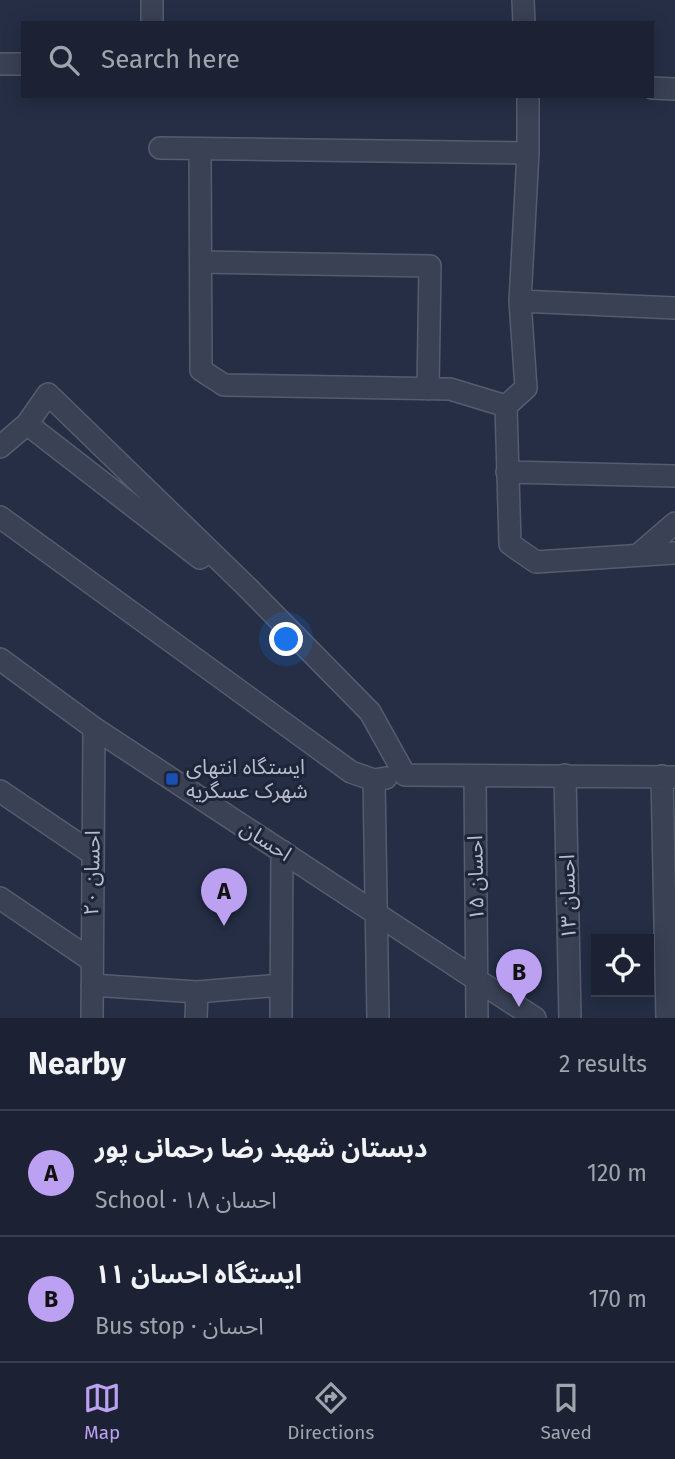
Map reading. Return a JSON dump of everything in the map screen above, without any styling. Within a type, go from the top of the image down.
[{"type":"street","points":[[152,0],[152,21]]},
{"type":"street","points":[[523,0],[524,21]]},
{"type":"street","points":[[0,64],[21,64]]},
{"type":"street","points":[[654,88],[675,89]]},
{"type":"street","points":[[528,98],[528,153],[520,301],[526,388],[506,406],[510,544],[536,562],[675,554]]},
{"type":"street","points":[[160,148],[528,153]]},
{"type":"street","points":[[200,149],[201,370],[224,385],[450,389],[506,406]]},
{"type":"street","points":[[201,262],[430,266],[428,389]]},
{"type":"street","points":[[520,301],[675,308]]},
{"type":"street","points":[[0,447],[27,424],[48,394],[247,587],[370,712],[405,775]]},
{"type":"street","points":[[27,424],[198,556],[247,587]]},
{"type":"street","points":[[507,472],[675,476]]},
{"type":"street","points":[[0,517],[351,772],[374,780],[405,775],[669,777],[667,1018]]},
{"type":"street","points":[[638,555],[675,523]]},
{"type":"street","name":"احسان","points":[[0,659],[94,728],[535,1018]]},
{"type":"street","name":"احسان ۲۰","points":[[92,1018],[94,728]]},
{"type":"street","name":"احسان ۱۳","points":[[565,775],[570,1018]]},
{"type":"street","name":"احسان ۱۵","points":[[475,776],[477,1018]]},
{"type":"street","points":[[374,780],[379,915],[378,1018]]},
{"type":"street","points":[[0,790],[93,854]]},
{"type":"street","points":[[281,1018],[282,851]]},
{"type":"street","points":[[0,898],[91,960]]},
{"type":"street","points":[[92,985],[197,992],[281,985]]},
{"type":"street","points":[[196,1018],[197,992]]},
{"type":"place","name":"ایستگاه انتهای شهرک عسگریه","points":[[172,779]]},
{"type":"place","name":"دبستان شهید رضا رحمانی پور","points":[[224,926]]},
{"type":"place","name":"ایستگاه احسان ۱۱","points":[[519,1007]]}]
